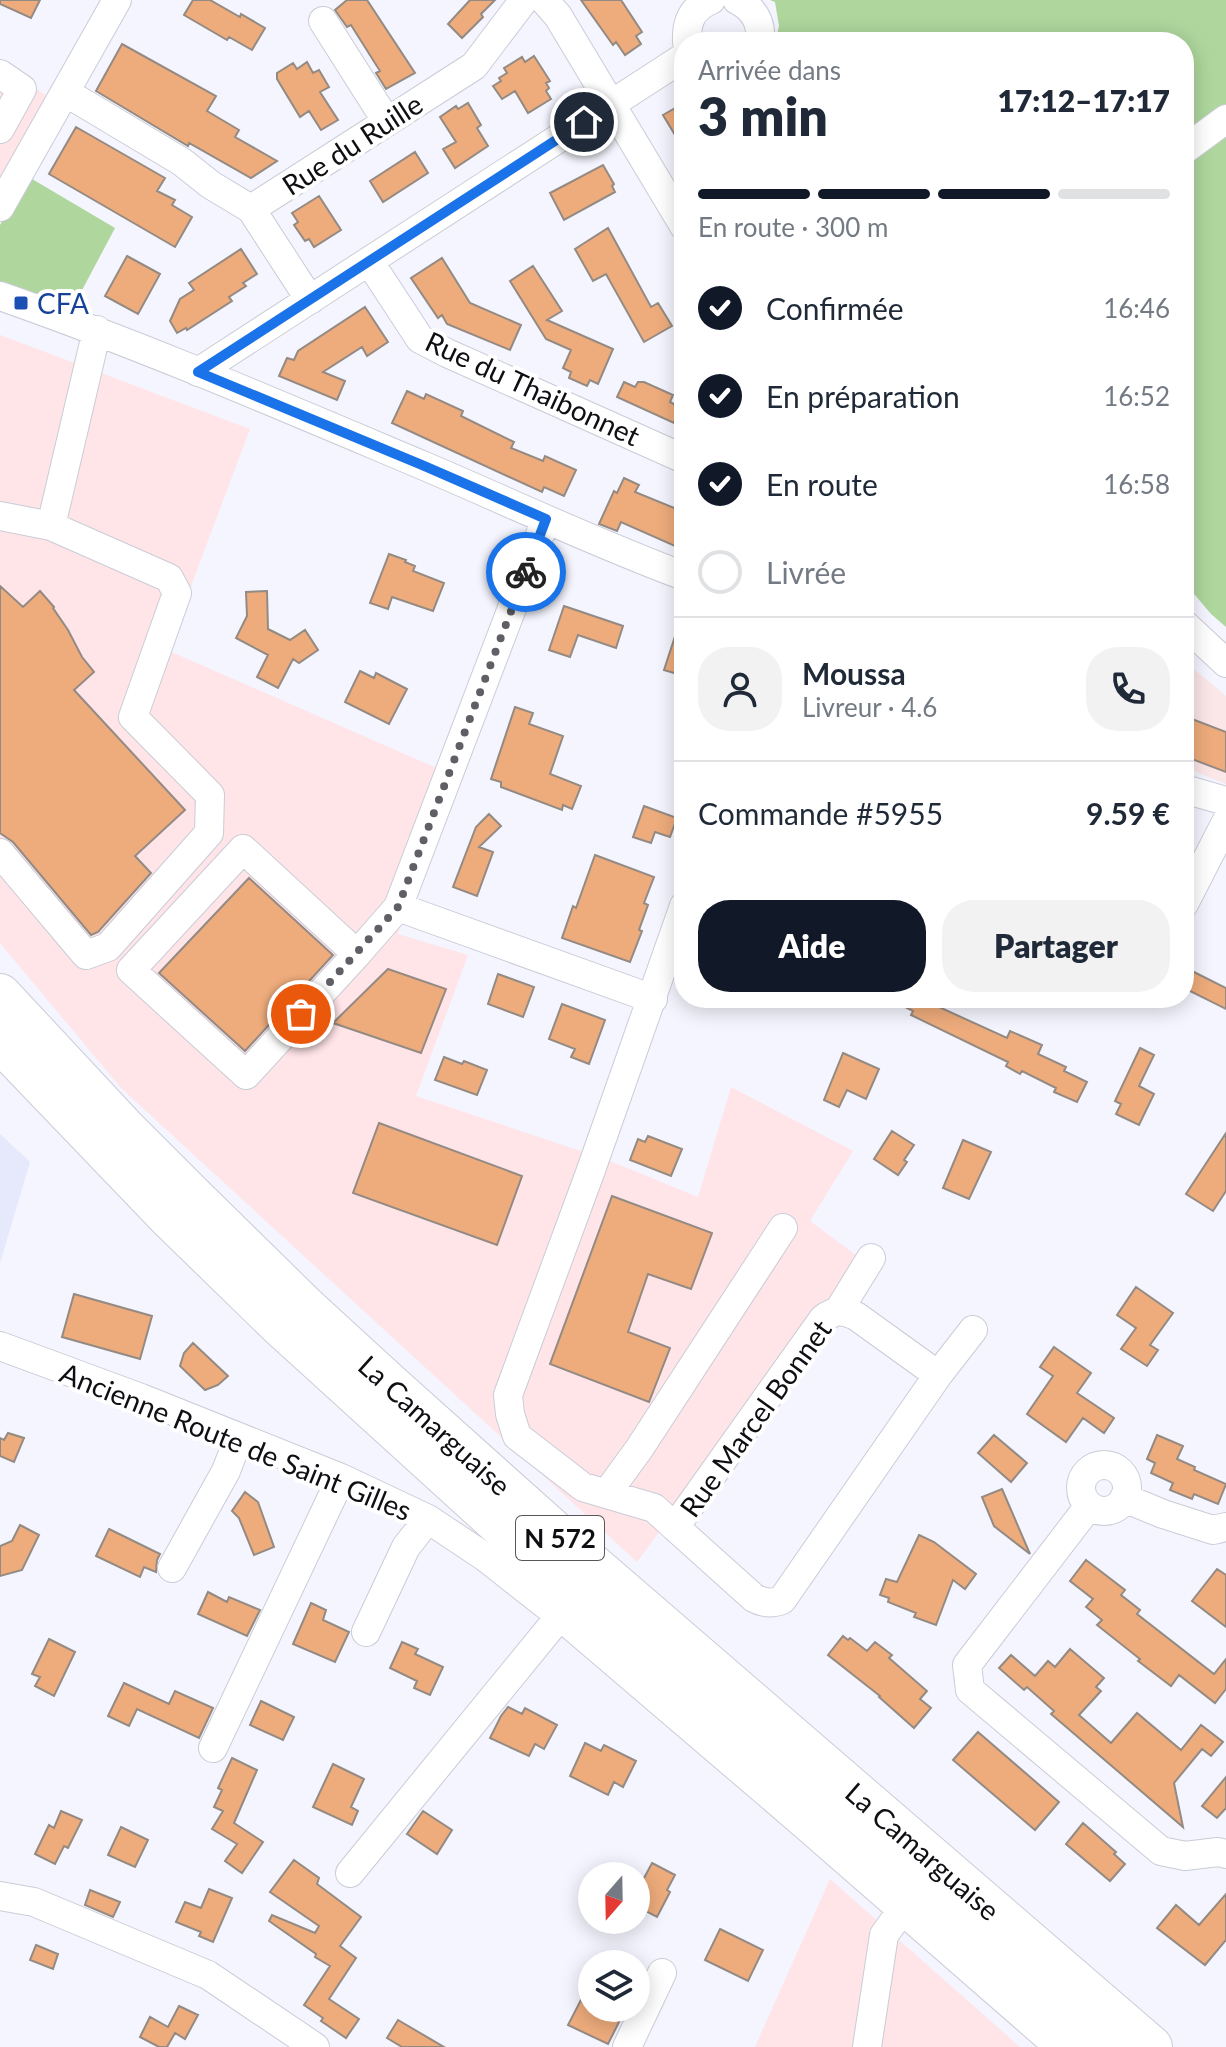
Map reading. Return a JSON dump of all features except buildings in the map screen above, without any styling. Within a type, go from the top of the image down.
[{"type":"highway","name":"La Camarguaise","points":[[0,995],[114,1117],[305,1307],[562,1539],[1151,2047]]},
{"type":"highway","name":"La Camarguaise","points":[[0,1041],[169,1217],[292,1337],[554,1574],[1103,2047]]},
{"type":"street","points":[[0,207],[117,0]]},
{"type":"street","name":"Rue du Ruille","points":[[310,300],[251,209],[474,66],[524,0]]},
{"type":"street","points":[[544,0],[558,16],[674,210]]},
{"type":"street","points":[[737,0],[750,8],[758,19],[761,32]]},
{"type":"street","points":[[686,32],[694,11],[704,1]]},
{"type":"street","points":[[323,21],[387,122]]},
{"type":"street","points":[[198,372],[674,63]]},
{"type":"street","points":[[0,74],[22,89],[0,129]]},
{"type":"street","points":[[65,92],[182,162],[211,185],[251,209]]},
{"type":"street","points":[[1194,143],[1226,119]]},
{"type":"street","name":"Rue du Thaibonnet","points":[[369,261],[420,339],[674,455]]},
{"type":"street","points":[[0,296],[97,330],[674,572]]},
{"type":"street","points":[[51,526],[97,330]]},
{"type":"street","points":[[0,516],[51,526],[169,578],[177,593],[133,717],[210,795],[209,833],[108,947],[86,955],[0,853]]},
{"type":"street","points":[[357,954],[243,849],[131,970],[246,1075],[357,954],[398,907],[546,519]]},
{"type":"street","points":[[1194,633],[1226,663]]},
{"type":"street","points":[[1194,792],[1226,801]]},
{"type":"street","points":[[1194,884],[1226,822]]},
{"type":"street","points":[[398,907],[653,999]]},
{"type":"street","points":[[674,936],[508,1395],[517,1436],[583,1487],[654,1508],[675,1527]]},
{"type":"street","points":[[607,1493],[687,1377],[783,1228]]},
{"type":"street","points":[[839,1310],[871,1258]]},
{"type":"street","name":"Rue Marcel Bonnet","points":[[833,1311],[856,1316],[938,1375],[782,1600],[763,1603],[754,1598],[675,1527],[823,1319],[833,1311]]},
{"type":"street","points":[[938,1375],[973,1330]]},
{"type":"street","name":"Ancienne Route de Saint Gilles","points":[[0,1346],[141,1398],[341,1478],[428,1519],[485,1557],[560,1616],[1059,2047]]},
{"type":"street","points":[[172,1568],[226,1471],[239,1437]]},
{"type":"street","points":[[1095,1467],[1110,1467],[1122,1475],[1127,1489],[1116,1508],[1109,1511],[1089,1506],[1081,1492],[1081,1484],[1089,1471],[1095,1467]]},
{"type":"street","points":[[213,1748],[341,1478]]},
{"type":"street","points":[[1124,1498],[1213,1530],[1226,1527]]},
{"type":"street","points":[[1089,1506],[967,1665],[970,1690],[1161,1851],[1185,1856],[1226,1854]]},
{"type":"street","points":[[366,1632],[406,1547],[428,1519]]},
{"type":"street","points":[[350,1873],[560,1616]]},
{"type":"street","points":[[0,1896],[34,1902],[208,1975],[315,2047]]},
{"type":"street","points":[[867,2047],[884,1935],[902,1910]]},
{"type":"street","points":[[627,2047],[662,1973]]},
{"type":"shaded area","points":[[0,66],[49,97],[0,183]]},
{"type":"shaded area","points":[[0,335],[250,429],[167,650],[441,770],[398,934],[468,955],[416,1096],[605,1159],[698,1197],[731,1087],[853,1151],[810,1221],[860,1258],[637,1562],[122,1089],[0,943]]},
{"type":"shaded area","points":[[1194,669],[1226,696],[1226,784],[1194,771]]},
{"type":"shaded area","points":[[0,1134],[30,1162],[0,1263]]},
{"type":"shaded area","points":[[830,1879],[1020,2047],[755,2047]]},
{"type":"green space","points":[[770,0],[1226,0],[1226,106],[1194,129],[1194,32],[778,32],[775,2]]},
{"type":"green space","points":[[1226,131],[1226,627],[1194,594],[1194,155]]},
{"type":"green space","points":[[27,176],[115,228],[72,309],[0,283],[0,225]]},
{"type":"way so far","points":[[301,1014],[398,907],[526,572]]},
{"type":"place","name":"CFA","points":[[21,303]]},
{"type":"route","points":[[526,572],[546,519],[198,372],[584,122]]}]
